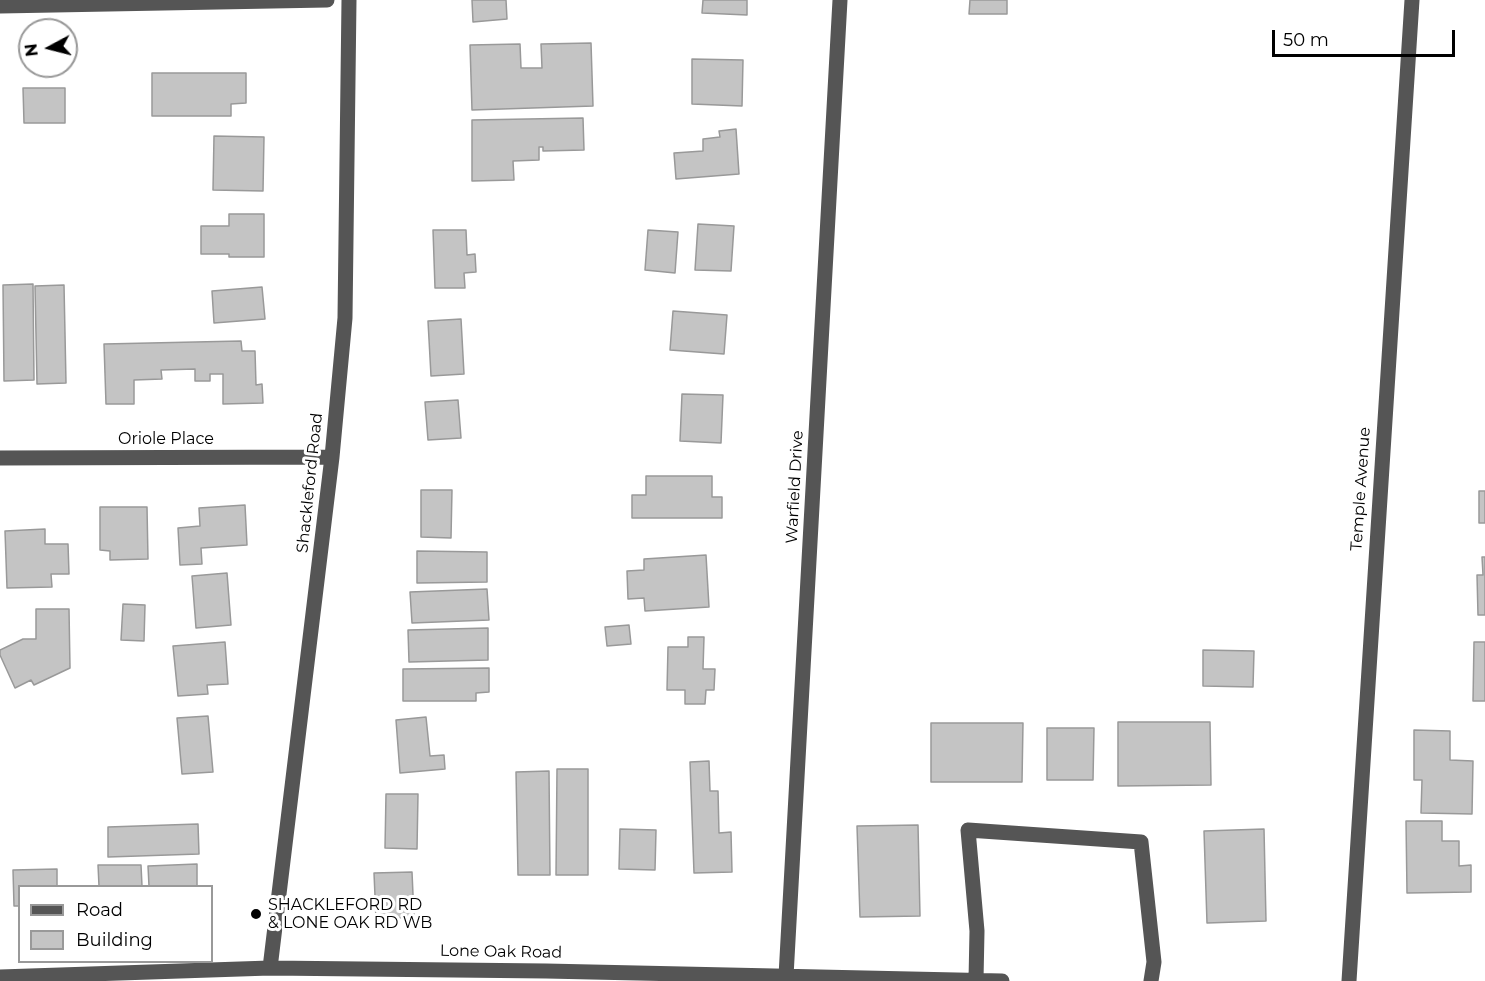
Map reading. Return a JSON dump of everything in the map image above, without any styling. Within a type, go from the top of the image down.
[{"type":"street","points":[[0,6],[327,0]]},
{"type":"street","name":"Shackleford Road","points":[[270,968],[332,457],[345,318],[349,0]]},
{"type":"street","name":"Warfield Drive","points":[[786,976],[840,0]]},
{"type":"street","name":"Temple Avenue","points":[[1349,981],[1412,0]]},
{"type":"street","name":"Oriole Place","points":[[0,459],[332,457]]},
{"type":"street","points":[[966,980],[977,931],[968,830],[1141,842],[1154,962],[1151,981]]},
{"type":"street","name":"Lone Oak Road","points":[[0,977],[51,978],[270,968],[546,976],[786,976],[1002,981]]},
{"type":"building","points":[[472,0],[506,0],[507,19],[473,22]]},
{"type":"building","points":[[703,0],[747,0],[747,15],[702,13]]},
{"type":"building","points":[[970,0],[1007,0],[1007,14],[969,14]]},
{"type":"building","points":[[591,43],[593,106],[472,110],[470,45],[520,44],[521,68],[542,68],[541,44]]},
{"type":"building","points":[[692,59],[743,60],[742,106],[692,104]]},
{"type":"building","points":[[152,73],[246,73],[246,103],[231,104],[231,116],[152,116]]},
{"type":"building","points":[[23,88],[65,88],[65,123],[24,123]]},
{"type":"building","points":[[583,118],[584,150],[543,151],[543,147],[539,147],[539,160],[513,161],[514,180],[472,181],[472,120]]},
{"type":"building","points":[[736,129],[739,174],[676,179],[674,153],[703,151],[703,139],[720,137],[719,131]]},
{"type":"building","points":[[214,136],[264,137],[263,191],[213,190]]},
{"type":"building","points":[[229,214],[264,214],[264,257],[201,254],[201,226],[229,226]]},
{"type":"building","points":[[698,224],[734,226],[731,271],[695,270]]},
{"type":"building","points":[[433,230],[466,230],[467,255],[475,254],[476,272],[464,273],[465,288],[435,288]]},
{"type":"building","points":[[648,230],[678,232],[675,273],[645,270]]},
{"type":"building","points":[[33,284],[34,380],[4,381],[3,285]]},
{"type":"building","points":[[64,285],[66,383],[37,384],[35,286]]},
{"type":"building","points":[[262,287],[265,319],[214,323],[212,291]]},
{"type":"building","points":[[673,311],[727,315],[724,354],[670,350]]},
{"type":"building","points":[[461,319],[464,374],[431,376],[428,321]]},
{"type":"building","points":[[241,341],[242,351],[255,351],[256,385],[262,384],[263,403],[223,404],[223,374],[210,374],[210,381],[195,381],[195,369],[161,370],[162,379],[134,380],[134,404],[106,404],[104,344]]},
{"type":"building","points":[[682,394],[723,395],[721,443],[680,441]]},
{"type":"building","points":[[458,400],[461,438],[428,440],[425,402]]},
{"type":"building","points":[[646,476],[712,476],[712,497],[722,497],[722,518],[632,518],[632,495],[646,495]]},
{"type":"building","points":[[421,490],[452,490],[451,538],[421,537]]},
{"type":"building","points":[[1479,491],[1485,491],[1485,523],[1479,523]]},
{"type":"building","points":[[245,505],[247,545],[201,548],[202,564],[180,565],[178,528],[200,526],[199,508]]},
{"type":"building","points":[[100,507],[147,507],[148,559],[110,560],[110,551],[100,550]]},
{"type":"building","points":[[45,529],[45,544],[68,544],[69,574],[51,574],[52,587],[7,588],[5,531]]},
{"type":"building","points":[[417,551],[487,552],[487,582],[417,583]]},
{"type":"building","points":[[706,555],[709,607],[645,611],[644,598],[628,599],[627,571],[644,570],[644,559]]},
{"type":"building","points":[[1482,557],[1485,557],[1485,615],[1478,615],[1477,575],[1483,575]]},
{"type":"building","points":[[227,573],[231,625],[196,628],[192,576]]},
{"type":"building","points":[[487,589],[489,620],[412,623],[410,592]]},
{"type":"building","points":[[123,604],[145,605],[144,641],[121,640]]},
{"type":"building","points":[[36,609],[69,609],[70,668],[34,685],[31,680],[15,688],[0,655],[0,650],[23,639],[36,639]]},
{"type":"building","points":[[629,625],[631,644],[607,646],[605,627]]},
{"type":"building","points":[[488,628],[488,660],[409,662],[408,630]]},
{"type":"building","points":[[688,637],[704,637],[703,669],[715,669],[714,690],[706,690],[705,704],[685,704],[685,690],[667,690],[668,647],[688,647]]},
{"type":"building","points":[[225,642],[228,684],[207,685],[208,694],[178,696],[173,646]]},
{"type":"building","points":[[1474,642],[1485,642],[1485,701],[1473,701]]},
{"type":"building","points":[[1203,650],[1254,651],[1253,687],[1203,686]]},
{"type":"building","points":[[489,668],[489,692],[476,693],[476,701],[403,701],[403,669]]},
{"type":"building","points":[[208,716],[213,772],[182,774],[177,718]]},
{"type":"building","points":[[426,717],[430,756],[444,755],[445,769],[400,773],[396,720]]},
{"type":"building","points":[[1118,722],[1210,722],[1211,785],[1118,786]]},
{"type":"building","points":[[931,723],[1023,723],[1022,782],[931,782]]},
{"type":"building","points":[[1047,728],[1094,728],[1093,780],[1047,780]]},
{"type":"building","points":[[1414,730],[1450,731],[1450,760],[1473,761],[1472,814],[1421,813],[1422,780],[1414,780]]},
{"type":"building","points":[[709,761],[710,791],[718,791],[719,833],[731,832],[732,872],[694,873],[690,762]]},
{"type":"building","points":[[557,769],[588,769],[588,875],[556,875]]},
{"type":"building","points":[[549,771],[550,875],[518,875],[516,772]]},
{"type":"building","points":[[386,794],[418,794],[417,849],[385,848]]},
{"type":"building","points":[[1406,821],[1442,821],[1442,841],[1459,841],[1459,866],[1471,865],[1471,892],[1407,893]]},
{"type":"building","points":[[198,824],[199,854],[108,857],[108,827]]},
{"type":"building","points":[[918,825],[920,916],[860,917],[857,826]]},
{"type":"building","points":[[620,829],[656,830],[655,870],[619,869]]},
{"type":"building","points":[[1264,829],[1266,921],[1207,923],[1204,831]]},
{"type":"building","points":[[197,864],[197,885],[149,885],[148,866]]},
{"type":"building","points":[[98,865],[141,865],[142,885],[99,885]]},
{"type":"building","points":[[57,869],[57,885],[18,885],[18,906],[14,906],[13,870]]},
{"type":"building","points":[[412,872],[414,917],[376,919],[374,873]]},
{"type":"place","name":"SHACKLEFORD RD & LONE OAK RD WB","points":[[256,914]]}]
